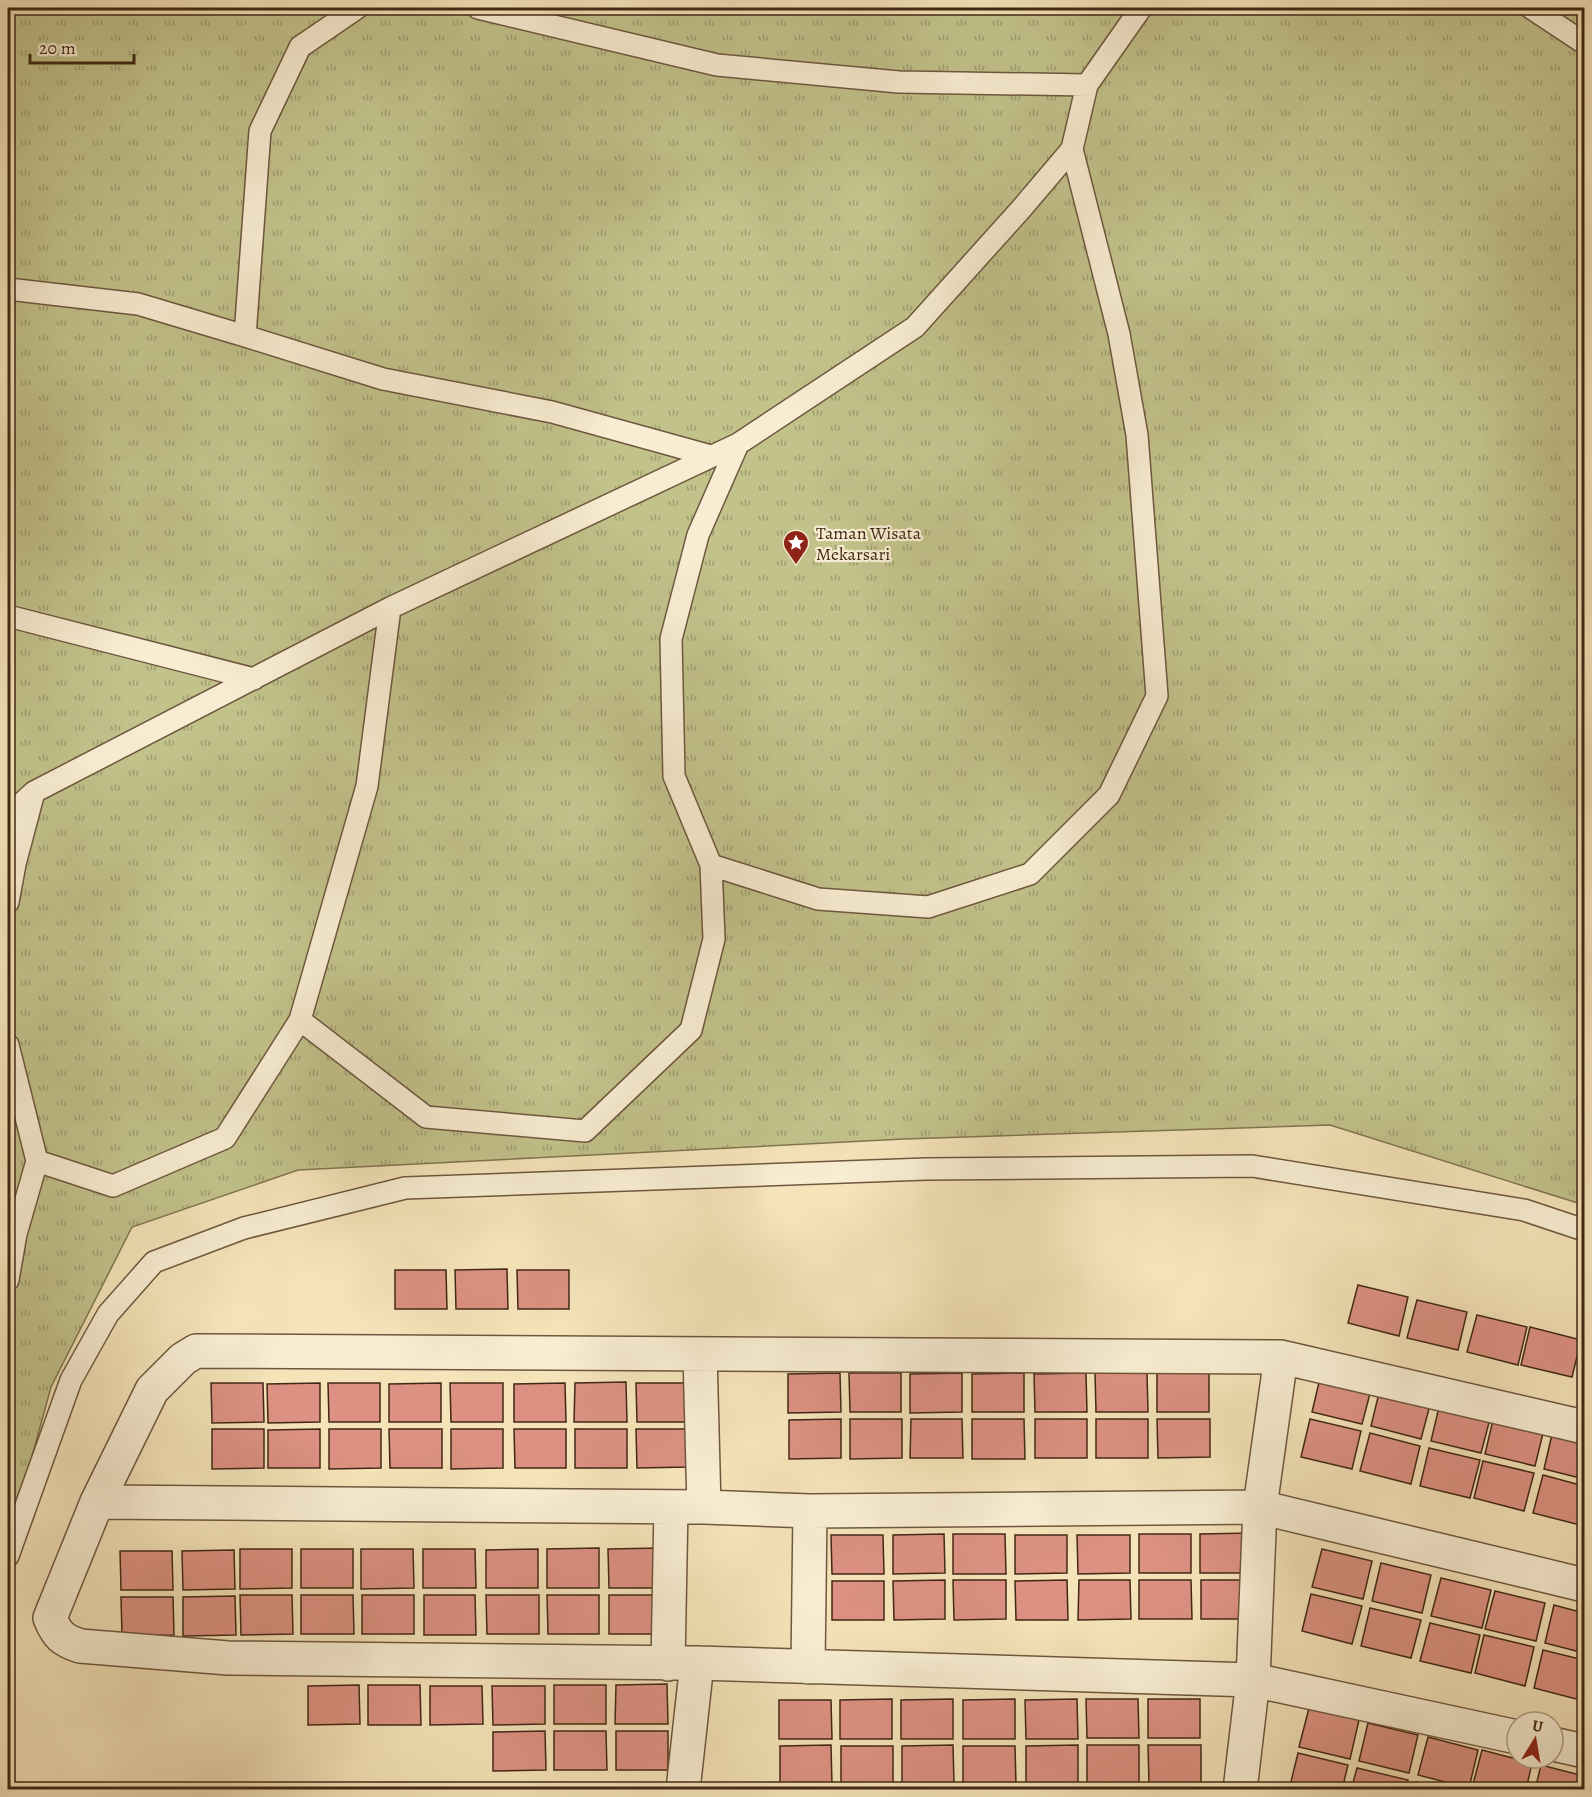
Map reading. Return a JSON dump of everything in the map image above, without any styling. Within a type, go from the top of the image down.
[{"type":"street","points":[[1505,1734],[1253,1680],[682,1663],[228,1658],[80,1646],[68,1642],[56,1632],[50,1618],[97,1502],[152,1390],[183,1359],[196,1351],[1281,1357],[1584,1427]]},
{"type":"street","points":[[700,1354],[704,1507]]},
{"type":"street","points":[[1240,1790],[1253,1680],[1260,1507],[1281,1357]]},
{"type":"street","points":[[97,1502],[704,1507],[810,1511],[1260,1507],[1584,1585]]},
{"type":"street","points":[[671,1507],[682,1663],[683,1790]]},
{"type":"street","points":[[808,1667],[810,1511]]},
{"type":"street","points":[[1565,1747],[1584,1751]]},
{"type":"lane","points":[[245,336],[260,131],[300,48],[357,8]]},
{"type":"lane","points":[[478,8],[717,65],[899,82],[1086,85]]},
{"type":"lane","points":[[711,865],[818,899],[928,907],[1030,874],[1109,795],[1157,696],[1137,435],[1119,334],[1072,149],[1086,85],[1141,8]]},
{"type":"lane","points":[[1531,8],[1584,43]]},
{"type":"lane","points":[[8,816],[33,792],[390,608],[738,444],[915,327],[1023,208],[1072,149]]},
{"type":"lane","points":[[8,289],[138,304],[383,379],[552,412],[711,456]]},
{"type":"lane","points":[[300,1020],[426,1117],[585,1131],[691,1030],[714,939],[711,865],[674,776],[671,639],[698,535],[738,444]]},
{"type":"lane","points":[[37,1161],[113,1186],[225,1138],[300,1020],[367,786],[390,608]]},
{"type":"lane","points":[[8,616],[254,678]]},
{"type":"lane","points":[[8,902],[33,792]]},
{"type":"lane","points":[[8,1046],[37,1161],[16,1234],[8,1280]]},
{"type":"lane","points":[[8,1556],[71,1380],[108,1314],[154,1262],[244,1228],[405,1188],[926,1169],[1252,1166],[1524,1210],[1584,1230]]},
{"type":"green space","name":"Taman Wisata Mekarsari","points":[[8,8],[1584,8],[1584,1205],[1330,1125],[904,1139],[298,1170],[132,1227],[51,1387],[8,1544]]},
{"type":"building","points":[[507,1269],[508,1309],[456,1309],[455,1270]]},
{"type":"building","points":[[395,1270],[446,1270],[447,1309],[395,1309]]},
{"type":"building","points":[[517,1270],[569,1270],[569,1309],[518,1309]]},
{"type":"building","points":[[1358,1285],[1408,1297],[1399,1336],[1348,1323]]},
{"type":"building","points":[[1417,1300],[1467,1312],[1458,1350],[1407,1338]]},
{"type":"building","points":[[1477,1315],[1527,1327],[1518,1365],[1467,1352]]},
{"type":"building","points":[[1530,1327],[1581,1340],[1572,1377],[1521,1365]]},
{"type":"building","points":[[1584,1363],[1584,1381],[1580,1380]]},
{"type":"building","points":[[1147,1372],[1148,1412],[1096,1412],[1095,1373]]},
{"type":"building","points":[[840,1373],[841,1412],[788,1413],[788,1374]]},
{"type":"building","points":[[849,1373],[901,1373],[901,1412],[850,1412]]},
{"type":"building","points":[[962,1373],[962,1412],[910,1413],[910,1374]]},
{"type":"building","points":[[1024,1373],[1024,1412],[972,1412],[972,1374]]},
{"type":"building","points":[[1086,1373],[1087,1412],[1035,1412],[1034,1374]]},
{"type":"building","points":[[1157,1373],[1209,1373],[1209,1412],[1157,1412]]},
{"type":"building","points":[[1321,1374],[1372,1386],[1362,1424],[1312,1412]]},
{"type":"building","points":[[626,1382],[627,1422],[574,1422],[575,1383]]},
{"type":"building","points":[[211,1383],[263,1383],[264,1422],[212,1423]]},
{"type":"building","points":[[320,1383],[320,1422],[268,1423],[267,1384]]},
{"type":"building","points":[[328,1383],[380,1383],[380,1422],[329,1422]]},
{"type":"building","points":[[441,1383],[441,1422],[389,1422],[389,1384]]},
{"type":"building","points":[[450,1383],[503,1383],[503,1422],[451,1422]]},
{"type":"building","points":[[565,1383],[566,1422],[514,1422],[514,1384]]},
{"type":"building","points":[[636,1383],[688,1383],[688,1422],[637,1422]]},
{"type":"building","points":[[1380,1389],[1431,1401],[1421,1439],[1371,1426]]},
{"type":"building","points":[[1440,1403],[1491,1415],[1481,1453],[1431,1441]]},
{"type":"building","points":[[1494,1416],[1544,1429],[1535,1466],[1485,1454]]},
{"type":"building","points":[[841,1419],[841,1458],[789,1459],[789,1420]]},
{"type":"building","points":[[850,1419],[902,1419],[902,1458],[850,1459]]},
{"type":"building","points":[[911,1419],[962,1419],[963,1458],[910,1458]]},
{"type":"building","points":[[972,1419],[1024,1419],[1025,1459],[972,1459]]},
{"type":"building","points":[[1035,1419],[1087,1419],[1087,1458],[1035,1458]]},
{"type":"building","points":[[1096,1419],[1148,1419],[1148,1458],[1096,1458]]},
{"type":"building","points":[[1157,1419],[1210,1419],[1210,1457],[1158,1458]]},
{"type":"building","points":[[1310,1419],[1361,1431],[1352,1469],[1301,1457]]},
{"type":"building","points":[[212,1429],[264,1429],[264,1468],[212,1469]]},
{"type":"building","points":[[320,1429],[320,1468],[268,1468],[268,1430]]},
{"type":"building","points":[[329,1429],[381,1429],[381,1468],[329,1469]]},
{"type":"building","points":[[389,1429],[442,1429],[442,1468],[390,1468]]},
{"type":"building","points":[[451,1429],[503,1429],[503,1468],[451,1469]]},
{"type":"building","points":[[514,1429],[566,1429],[566,1468],[515,1468]]},
{"type":"building","points":[[575,1429],[627,1429],[627,1468],[575,1468]]},
{"type":"building","points":[[636,1429],[689,1429],[689,1467],[637,1468]]},
{"type":"building","points":[[1553,1430],[1584,1438],[1584,1479],[1544,1469]]},
{"type":"building","points":[[1370,1433],[1420,1446],[1411,1484],[1360,1471]]},
{"type":"building","points":[[1429,1448],[1480,1460],[1470,1498],[1420,1486]]},
{"type":"building","points":[[1483,1461],[1534,1473],[1524,1511],[1474,1498]]},
{"type":"building","points":[[1543,1475],[1584,1486],[1584,1526],[1533,1513]]},
{"type":"building","points":[[1252,1533],[1253,1573],[1200,1573],[1200,1534]]},
{"type":"building","points":[[944,1534],[945,1573],[893,1574],[893,1535]]},
{"type":"building","points":[[953,1534],[1005,1534],[1006,1574],[953,1574]]},
{"type":"building","points":[[1139,1534],[1191,1534],[1191,1573],[1139,1573]]},
{"type":"building","points":[[831,1535],[883,1535],[884,1574],[832,1574]]},
{"type":"building","points":[[1015,1535],[1067,1535],[1067,1573],[1015,1574]]},
{"type":"building","points":[[1077,1535],[1130,1535],[1130,1573],[1078,1574]]},
{"type":"building","points":[[599,1548],[599,1588],[547,1588],[547,1549]]},
{"type":"building","points":[[661,1548],[661,1588],[609,1588],[608,1549]]},
{"type":"building","points":[[240,1549],[292,1549],[292,1588],[240,1589]]},
{"type":"building","points":[[301,1549],[353,1549],[353,1588],[301,1588]]},
{"type":"building","points":[[361,1549],[413,1549],[414,1588],[361,1589]]},
{"type":"building","points":[[423,1549],[475,1549],[476,1588],[423,1588]]},
{"type":"building","points":[[538,1549],[538,1588],[486,1588],[486,1550]]},
{"type":"building","points":[[1322,1549],[1372,1561],[1363,1599],[1312,1587]]},
{"type":"building","points":[[234,1550],[235,1589],[183,1590],[182,1551]]},
{"type":"building","points":[[120,1551],[172,1551],[173,1590],[121,1590]]},
{"type":"building","points":[[1381,1563],[1431,1575],[1422,1613],[1372,1601]]},
{"type":"building","points":[[1441,1578],[1491,1590],[1482,1628],[1431,1616]]},
{"type":"building","points":[[945,1580],[945,1619],[894,1620],[893,1581]]},
{"type":"building","points":[[953,1580],[1006,1580],[1006,1619],[954,1620]]},
{"type":"building","points":[[1067,1580],[1068,1620],[1016,1620],[1015,1581]]},
{"type":"building","points":[[1079,1580],[1130,1580],[1131,1619],[1078,1620]]},
{"type":"building","points":[[1139,1580],[1191,1580],[1192,1619],[1139,1619]]},
{"type":"building","points":[[1201,1580],[1252,1580],[1253,1619],[1201,1619]]},
{"type":"building","points":[[832,1581],[884,1581],[884,1620],[832,1620]]},
{"type":"building","points":[[1495,1591],[1545,1603],[1536,1641],[1485,1629]]},
{"type":"building","points":[[1311,1594],[1362,1606],[1352,1644],[1302,1631]]},
{"type":"building","points":[[240,1595],[292,1595],[293,1634],[241,1635]]},
{"type":"building","points":[[301,1595],[353,1595],[354,1634],[301,1634]]},
{"type":"building","points":[[362,1595],[414,1595],[414,1634],[362,1634]]},
{"type":"building","points":[[424,1595],[475,1595],[476,1635],[424,1635]]},
{"type":"building","points":[[486,1595],[539,1595],[539,1634],[487,1634]]},
{"type":"building","points":[[547,1595],[599,1595],[599,1634],[548,1634]]},
{"type":"building","points":[[609,1595],[661,1595],[661,1634],[609,1634]]},
{"type":"building","points":[[235,1596],[236,1635],[183,1636],[183,1597]]},
{"type":"building","points":[[121,1597],[173,1597],[174,1635],[122,1636]]},
{"type":"building","points":[[1554,1605],[1584,1613],[1584,1653],[1545,1643]]},
{"type":"building","points":[[1370,1608],[1421,1620],[1411,1658],[1361,1646]]},
{"type":"building","points":[[1430,1623],[1480,1635],[1471,1673],[1420,1661]]},
{"type":"building","points":[[1484,1635],[1534,1647],[1525,1686],[1475,1673]]},
{"type":"building","points":[[1543,1650],[1584,1660],[1584,1701],[1534,1688]]},
{"type":"building","points":[[667,1684],[668,1724],[615,1724],[616,1685]]},
{"type":"building","points":[[359,1685],[360,1724],[308,1725],[308,1686]]},
{"type":"building","points":[[368,1685],[420,1685],[421,1725],[368,1725]]},
{"type":"building","points":[[554,1685],[606,1685],[606,1724],[554,1724]]},
{"type":"building","points":[[430,1686],[482,1686],[483,1724],[430,1725]]},
{"type":"building","points":[[492,1686],[545,1686],[545,1724],[493,1725]]},
{"type":"building","points":[[892,1699],[892,1739],[840,1739],[840,1700]]},
{"type":"building","points":[[953,1699],[953,1739],[901,1739],[901,1700]]},
{"type":"building","points":[[1015,1699],[1015,1739],[963,1739],[963,1700]]},
{"type":"building","points":[[1077,1699],[1078,1739],[1026,1739],[1025,1700]]},
{"type":"building","points":[[1086,1699],[1138,1699],[1139,1738],[1087,1738]]},
{"type":"building","points":[[1148,1699],[1200,1699],[1200,1738],[1148,1738]]},
{"type":"building","points":[[779,1700],[831,1700],[832,1739],[779,1739]]},
{"type":"building","points":[[1309,1708],[1359,1720],[1350,1759],[1299,1747]]},
{"type":"building","points":[[1368,1723],[1418,1735],[1409,1773],[1359,1761]]},
{"type":"building","points":[[545,1731],[546,1770],[493,1771],[493,1732]]},
{"type":"building","points":[[554,1731],[606,1731],[607,1770],[554,1770]]},
{"type":"building","points":[[616,1731],[668,1731],[668,1770],[616,1770]]},
{"type":"building","points":[[1428,1737],[1478,1750],[1469,1788],[1418,1775]]},
{"type":"building","points":[[831,1745],[832,1785],[780,1785],[780,1746]]},
{"type":"building","points":[[953,1745],[954,1784],[902,1784],[902,1746]]},
{"type":"building","points":[[1078,1745],[1078,1785],[1026,1785],[1026,1746]]},
{"type":"building","points":[[1087,1745],[1139,1745],[1139,1784],[1087,1785]]},
{"type":"building","points":[[1148,1745],[1201,1745],[1201,1784],[1149,1784]]},
{"type":"building","points":[[841,1746],[893,1746],[893,1784],[841,1785]]},
{"type":"building","points":[[963,1746],[1015,1746],[1016,1785],[963,1785]]},
{"type":"building","points":[[1482,1750],[1505,1756],[1505,1770],[1530,1770],[1526,1790],[1472,1788]]},
{"type":"building","points":[[1298,1753],[1348,1765],[1342,1790],[1289,1790]]},
{"type":"building","points":[[1357,1768],[1408,1780],[1405,1790],[1351,1790]]},
{"type":"building","points":[[1540,1770],[1561,1770],[1584,1776],[1584,1790],[1535,1790]]},
{"type":"building","points":[[1416,1782],[1446,1790],[1415,1790]]},
{"type":"place","name":"Taman Wisata Mekarsari","points":[[796,566]]}]
